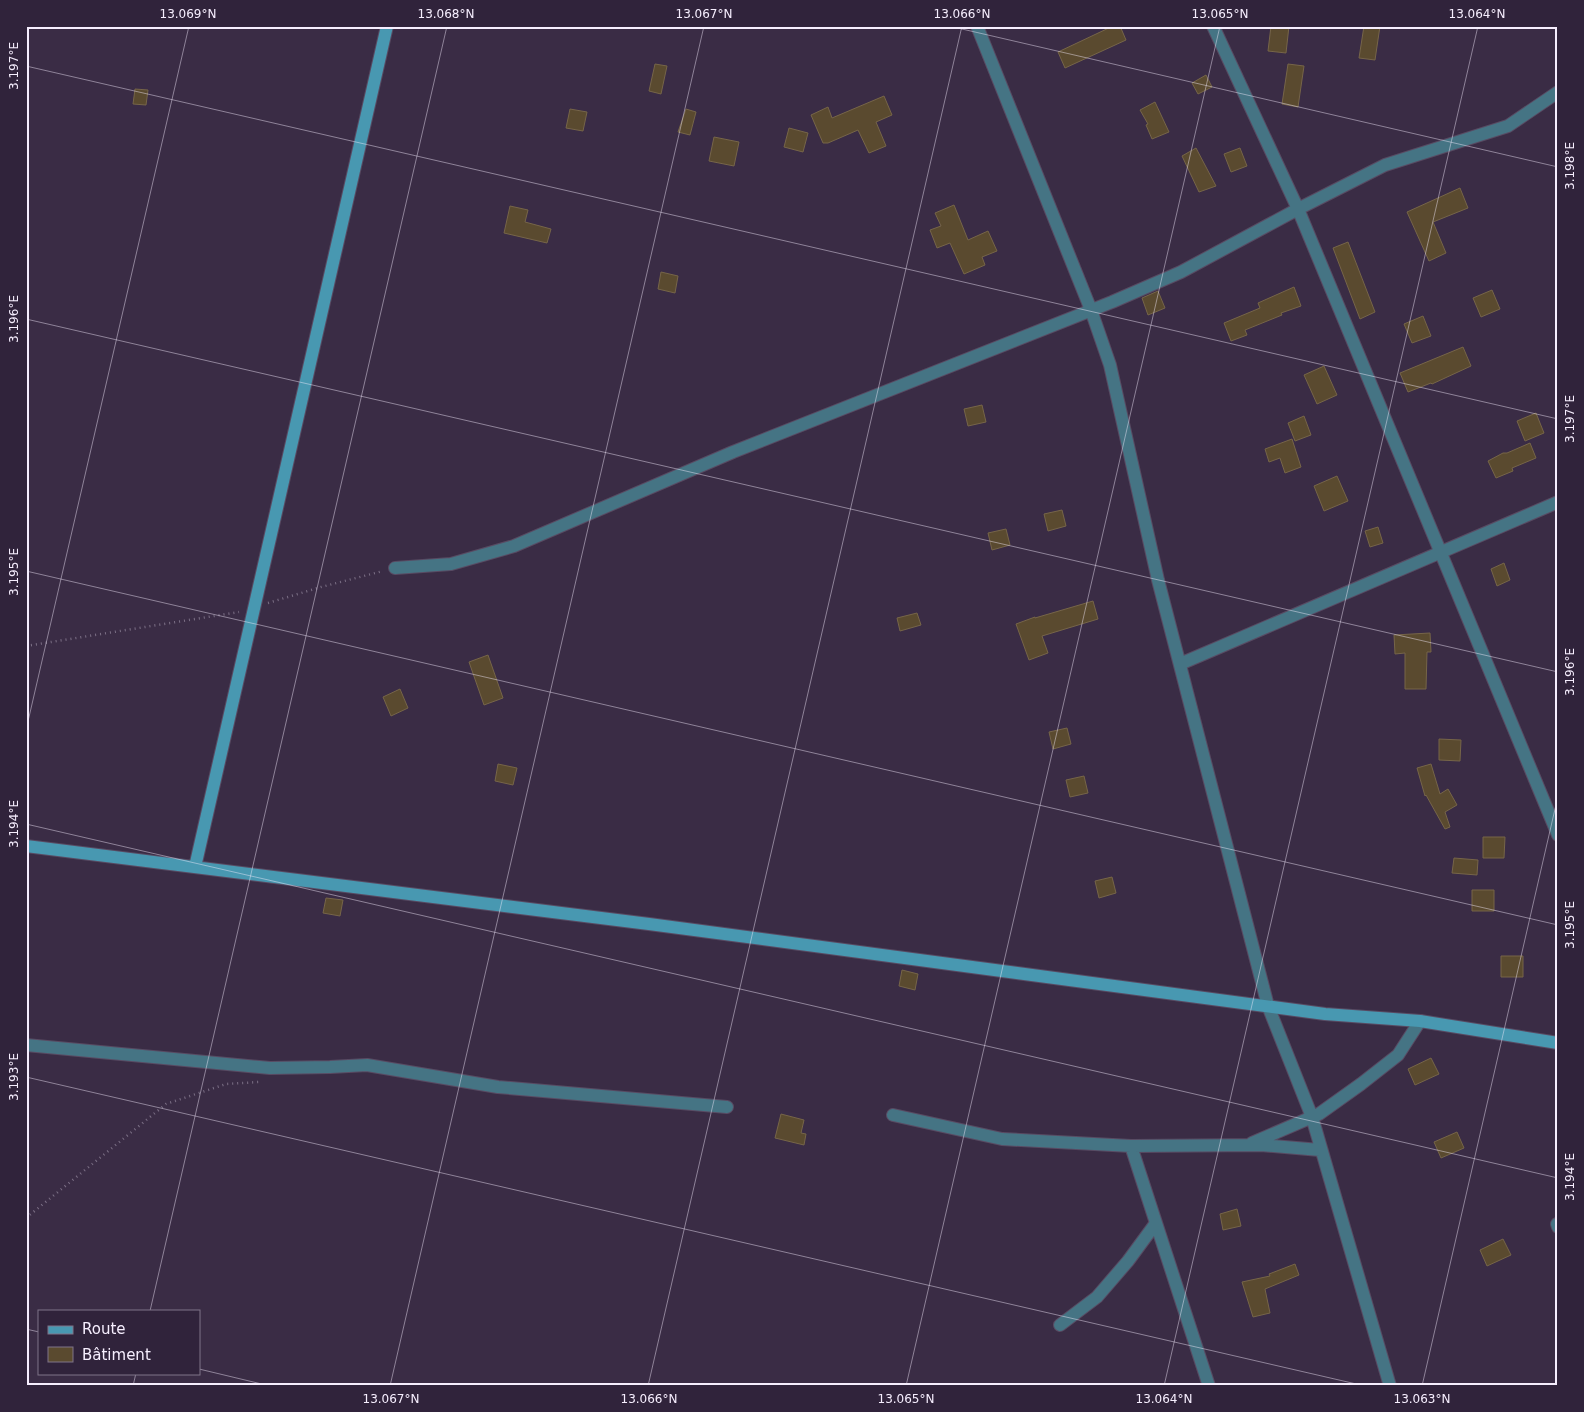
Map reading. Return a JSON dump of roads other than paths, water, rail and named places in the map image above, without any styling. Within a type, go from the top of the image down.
[{"type":"main road","points":[[195,868],[387,26]]},
{"type":"main road","points":[[26,846],[658,926],[1325,1014],[1420,1021],[1558,1043]]},
{"type":"street","points":[[976,26],[1091,310],[1110,365],[1158,580],[1268,1006],[1312,1118],[1389,1385]]},
{"type":"street","points":[[1213,26],[1298,209],[1558,835]]},
{"type":"street","points":[[395,568],[451,564],[514,546],[733,452],[1091,310],[1181,272],[1385,165],[1508,126],[1558,92]]},
{"type":"street","points":[[1180,664],[1558,502]]},
{"type":"street","points":[[1247,1145],[1312,1118],[1361,1084],[1398,1055],[1420,1021]]},
{"type":"street","points":[[26,1044],[270,1068],[367,1065],[498,1087],[727,1107]]},
{"type":"street","points":[[893,1115],[1002,1139],[1131,1146],[1247,1145],[1320,1150]]},
{"type":"street","points":[[1131,1146],[1208,1386]]},
{"type":"street","points":[[1060,1325],[1097,1297],[1128,1261],[1156,1223]]}]
